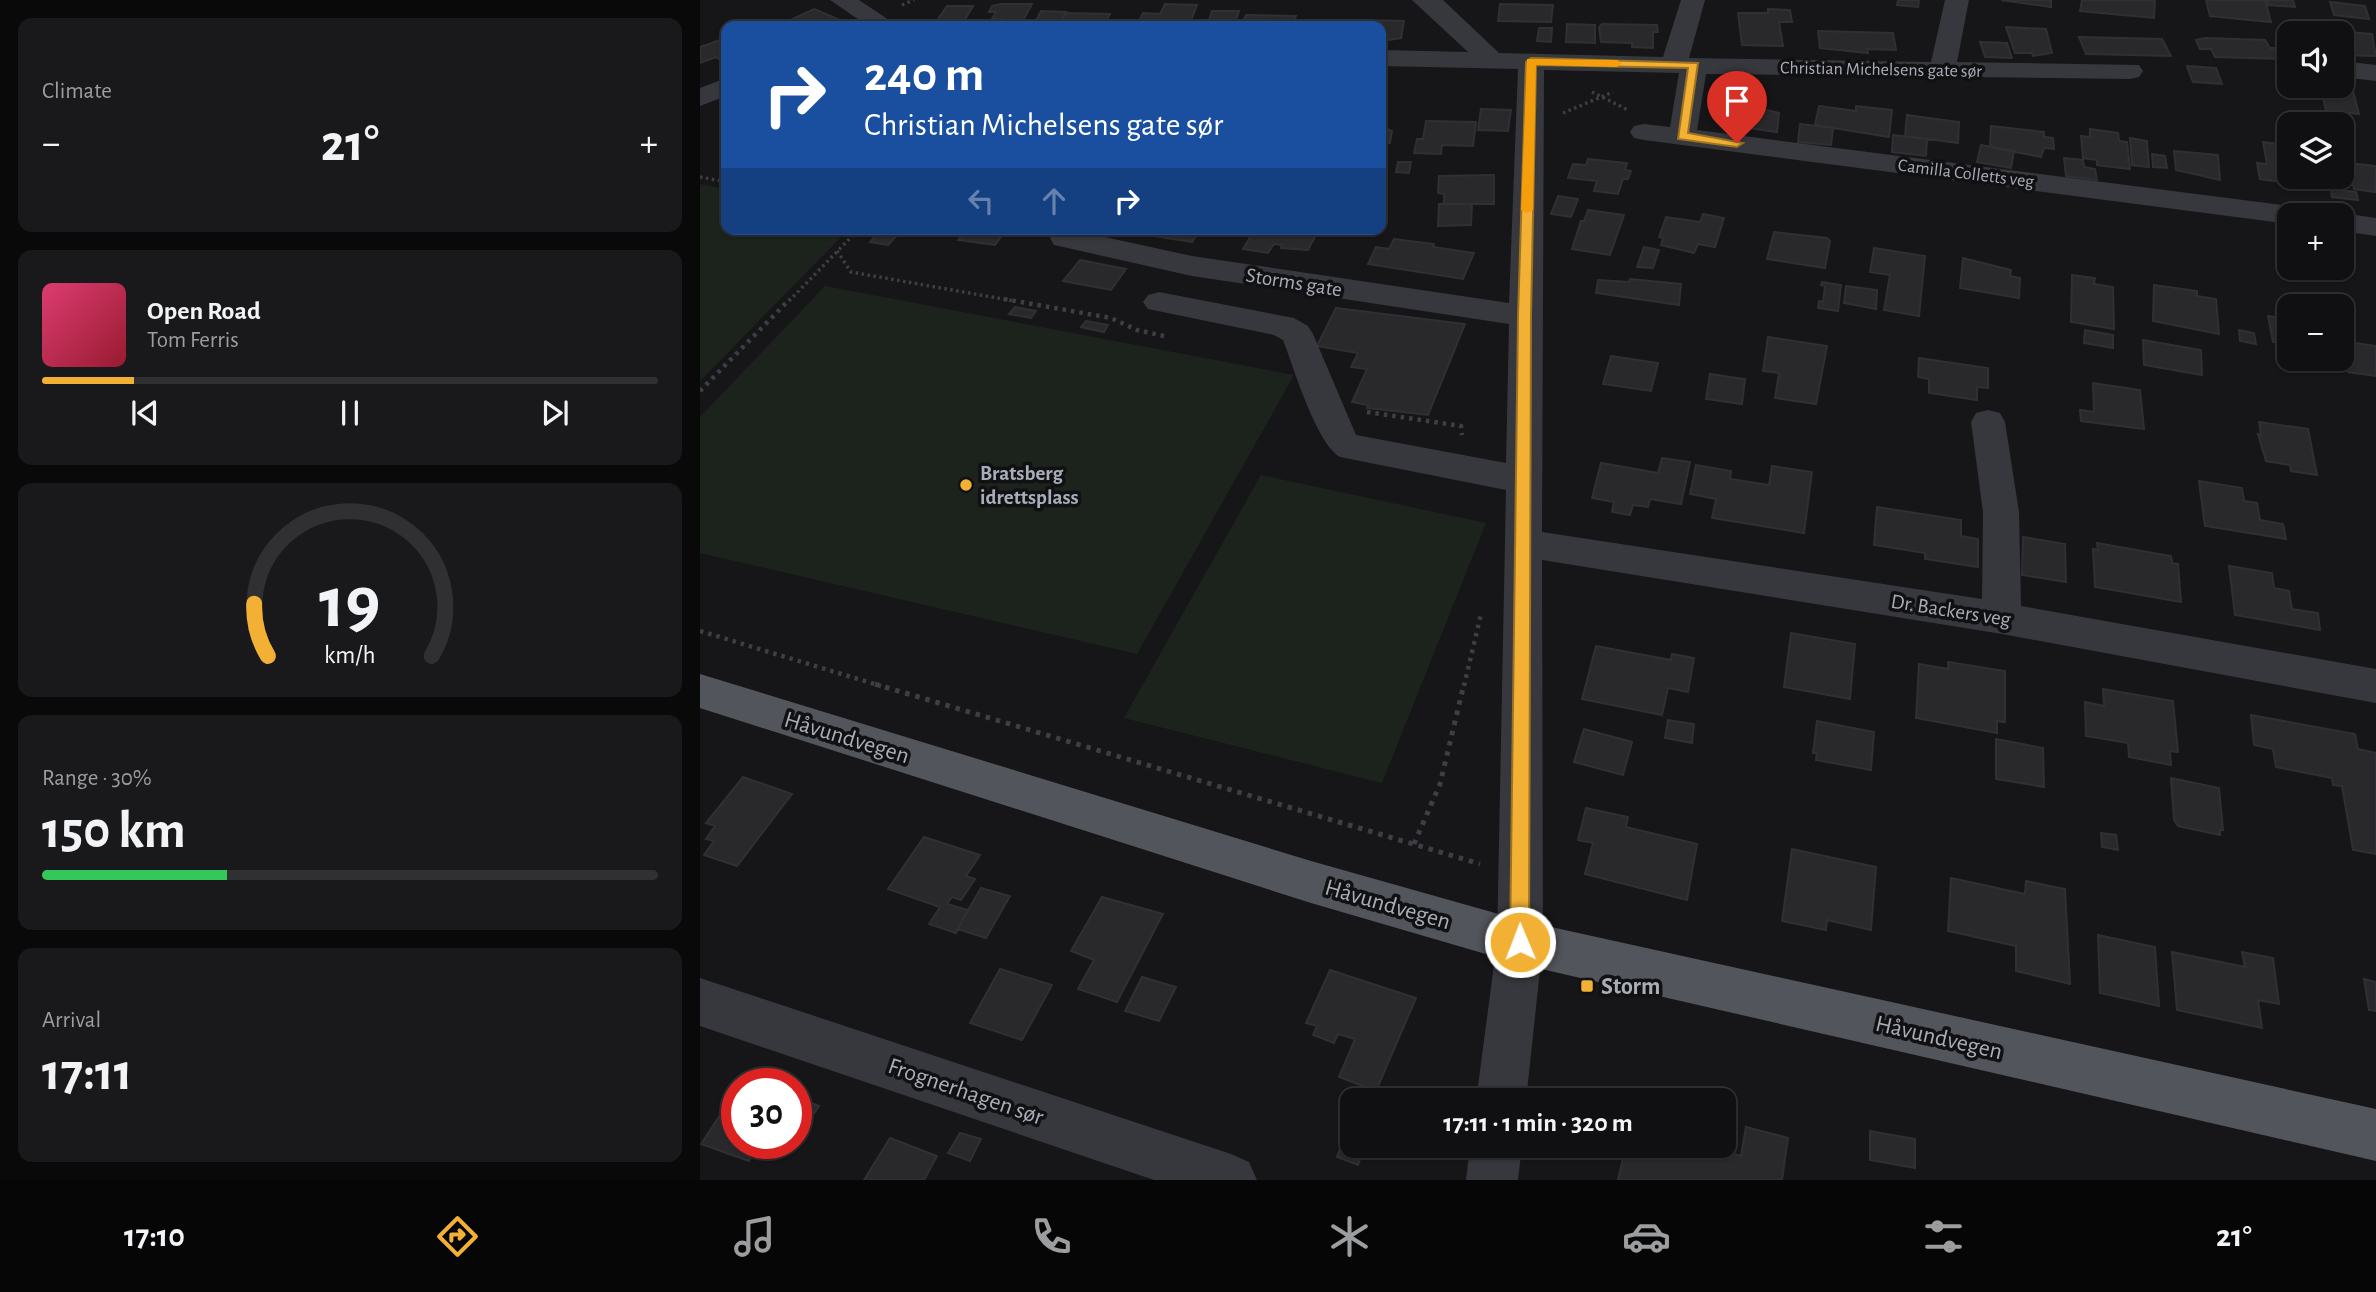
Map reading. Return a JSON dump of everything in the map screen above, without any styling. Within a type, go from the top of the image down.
[{"type":"main road","name":"Håvundvegen","points":[[700,691],[1311,882],[1520,942],[2376,1135]]},
{"type":"street","points":[[842,0],[868,21]]},
{"type":"street","points":[[1682,136],[1684,65],[1693,0]]},
{"type":"street","points":[[1942,71],[1957,0]]},
{"type":"street","points":[[1432,2],[1491,60]]},
{"type":"street","name":"Christian Michelsens gate sør","points":[[1386,58],[1942,71],[2130,71]]},
{"type":"street","points":[[1503,1088],[1520,942],[1518,876],[1524,543],[1512,477],[1525,316],[1531,62]]},
{"type":"street","points":[[2354,70],[2376,73]]},
{"type":"street","points":[[700,98],[721,88]]},
{"type":"street","name":"Camilla Colletts veg","points":[[1644,132],[2277,213]]},
{"type":"street","points":[[2354,224],[2376,227]]},
{"type":"street","name":"Storms gate","points":[[1065,238],[1232,272],[1525,316]]},
{"type":"street","points":[[1159,302],[1283,326],[1297,334],[1339,435],[1343,443],[1352,448],[1512,477]]},
{"type":"street","points":[[1988,422],[2001,512],[2002,618]]},
{"type":"street","name":"Dr. Backers veg","points":[[1524,543],[2002,618],[2376,686]]},
{"type":"street","name":"Frognerhagen sør","points":[[700,1002],[1231,1180]]},
{"type":"street","points":[[1492,1180],[1495,1158]]},
{"type":"path","points":[[1590,91],[1682,136]]},
{"type":"path","points":[[1530,126],[1614,92]]},
{"type":"path","points":[[700,177],[721,181]]},
{"type":"path","points":[[700,391],[853,235]]},
{"type":"path","points":[[837,251],[851,272],[1111,318],[1137,330],[1177,338]]},
{"type":"path","points":[[1356,410],[1461,426],[1464,449],[1499,463],[1512,477]]},
{"type":"path","points":[[1414,844],[1440,784],[1484,604]]},
{"type":"path","points":[[700,631],[1206,785],[1518,876]]},
{"type":"shaded area","points":[[700,184],[721,188],[721,235],[843,235],[700,381]]},
{"type":"shaded area","name":"Bratsberg idrettsplass","points":[[825,286],[1294,375],[1137,654],[700,553],[700,417]]},
{"type":"shaded area","points":[[1261,475],[1486,523],[1382,783],[1124,718]]},
{"type":"building","points":[[1898,0],[1919,0],[1918,7],[1897,5]]},
{"type":"building","points":[[2001,0],[2051,0],[2051,7]]},
{"type":"building","points":[[2082,0],[2155,0],[2154,18],[2080,11]]},
{"type":"building","points":[[2206,0],[2265,0],[2271,22],[2210,16]]},
{"type":"building","points":[[2267,0],[2293,0],[2295,7],[2268,5]]},
{"type":"building","points":[[2330,2],[2365,6],[2369,19],[2334,15]]},
{"type":"building","points":[[1032,4],[1023,21],[992,19],[996,12],[989,12],[992,6]]},
{"type":"building","points":[[1165,4],[1197,5],[1191,21],[1139,21],[1143,13],[1160,14]]},
{"type":"building","points":[[1500,4],[1553,5],[1551,22],[1498,21]]},
{"type":"building","points":[[947,6],[973,6],[964,21],[937,21]]},
{"type":"building","points":[[814,9],[840,20],[838,21],[788,21]]},
{"type":"building","points":[[1768,9],[1790,10],[1792,22],[1779,22],[1783,46],[1742,45],[1738,13],[1768,13]]},
{"type":"building","points":[[1041,11],[1066,12],[1061,21],[1036,21]]},
{"type":"building","points":[[1212,11],[1239,11],[1236,21],[1209,21]]},
{"type":"building","points":[[1066,13],[1110,14],[1106,21],[1062,21]]},
{"type":"building","points":[[1246,15],[1296,16],[1294,21],[1243,21]]},
{"type":"building","points":[[1364,20],[1404,21],[1401,38],[1386,40],[1386,21]]},
{"type":"building","points":[[1567,24],[1595,25],[1595,43],[1566,42]]},
{"type":"building","points":[[1602,24],[1657,25],[1658,32],[1653,32],[1653,48],[1632,47],[1632,43],[1601,42],[1599,27]]},
{"type":"building","points":[[2006,27],[2046,29],[2052,53],[2033,56],[2032,53],[2015,53]]},
{"type":"building","points":[[1539,28],[1552,28],[1551,42],[1537,41]]},
{"type":"building","points":[[1818,31],[1893,33],[1896,50],[1867,49],[1868,53],[1820,48]]},
{"type":"building","points":[[2354,33],[2372,34],[2376,56],[2354,55]]},
{"type":"building","points":[[2079,37],[2162,39],[2171,56],[2086,54]]},
{"type":"building","points":[[721,40],[721,60],[716,57],[700,63],[700,47]]},
{"type":"building","points":[[2196,40],[2265,40],[2270,48],[2276,48],[2277,59],[2215,57],[2211,49],[2200,49]]},
{"type":"building","points":[[1980,42],[2007,43],[2012,58],[1985,57]]},
{"type":"building","points":[[2187,66],[2216,68],[2222,84],[2193,82]]},
{"type":"building","points":[[2354,95],[2359,114],[2354,112],[2326,110],[2323,98],[2354,98]]},
{"type":"building","points":[[1733,102],[1779,113],[1777,132],[1727,125]]},
{"type":"building","points":[[1819,106],[1856,111],[1856,106],[1892,110],[1889,137],[1815,125]]},
{"type":"building","points":[[1481,109],[1511,110],[1508,131],[1478,130]]},
{"type":"building","points":[[1907,115],[1959,122],[1958,143],[1905,136]]},
{"type":"building","points":[[1426,121],[1476,122],[1473,146],[1442,145],[1441,154],[1414,153],[1417,139],[1423,139]]},
{"type":"building","points":[[1800,124],[1833,128],[1831,145],[1798,142]]},
{"type":"building","points":[[1991,126],[2044,132],[2044,137],[2053,138],[2054,149],[2044,148],[2041,157],[1990,147]]},
{"type":"building","points":[[1386,129],[1392,131],[1390,143],[1386,143]]},
{"type":"building","points":[[2090,129],[2118,133],[2119,141],[2127,142],[2130,169],[2097,165],[2097,160],[2083,158],[2081,136],[2090,137]]},
{"type":"building","points":[[1893,135],[1927,139],[1926,156],[1892,152]]},
{"type":"building","points":[[2130,138],[2147,141],[2149,167],[2132,165]]},
{"type":"building","points":[[2263,142],[2277,144],[2277,181],[2260,179],[2257,163],[2267,164]]},
{"type":"building","points":[[1981,145],[2014,151],[2011,168],[1977,162]]},
{"type":"building","points":[[2174,151],[2218,155],[2220,180],[2176,170]]},
{"type":"building","points":[[2152,154],[2165,156],[2167,168],[2153,167]]},
{"type":"building","points":[[2064,158],[2083,160],[2084,167],[2095,169],[2097,180],[2066,176]]},
{"type":"building","points":[[1588,159],[1627,163],[1625,170],[1631,171],[1628,179],[1623,179],[1618,194],[1594,191],[1597,181],[1568,178],[1573,164],[1586,165]]},
{"type":"building","points":[[1398,162],[1411,162],[1409,173],[1396,172]]},
{"type":"building","points":[[2354,164],[2376,166],[2375,192],[2354,189]]},
{"type":"building","points":[[1494,175],[1494,204],[1444,204],[1444,194],[1438,193],[1439,176]]},
{"type":"building","points":[[2331,189],[2356,192],[2358,200],[2332,197]]},
{"type":"building","points":[[1558,196],[1578,199],[1571,217],[1551,214]]},
{"type":"building","points":[[1439,204],[1472,204],[1471,225],[1438,226]]},
{"type":"building","points":[[1588,210],[1624,215],[1610,255],[1572,249],[1581,221],[1584,221]]},
{"type":"building","points":[[1703,214],[1724,218],[1715,247],[1698,244],[1694,253],[1661,245],[1663,238],[1659,237],[1666,217],[1700,222]]},
{"type":"building","points":[[1774,232],[1827,238],[1830,241],[1825,268],[1767,259]]},
{"type":"building","points":[[876,235],[897,235],[888,245],[870,242]]},
{"type":"building","points":[[962,235],[1002,235],[995,245],[958,240]]},
{"type":"building","points":[[1146,235],[1197,235],[1192,242]]},
{"type":"building","points":[[1251,235],[1316,235],[1308,250],[1281,248],[1282,245],[1274,244],[1268,253],[1243,249]]},
{"type":"building","points":[[1394,239],[1474,253],[1463,279],[1368,264],[1376,247],[1389,249]]},
{"type":"building","points":[[1644,247],[1659,250],[1653,268],[1637,267]]},
{"type":"building","points":[[1874,248],[1925,256],[1919,316],[1884,310],[1890,275],[1870,272]]},
{"type":"building","points":[[1963,258],[2011,270],[2010,276],[2020,278],[2019,298],[1960,288]]},
{"type":"building","points":[[1080,260],[1126,269],[1111,290],[1063,281]]},
{"type":"building","points":[[2072,275],[2095,278],[2094,284],[2113,287],[2114,329],[2071,322]]},
{"type":"building","points":[[1630,279],[1681,284],[1679,305],[1596,293],[1598,280],[1629,282]]},
{"type":"building","points":[[1822,282],[1841,285],[1838,311],[1818,308],[1819,301],[1823,302],[1825,286],[1821,285]]},
{"type":"building","points":[[2154,285],[2197,291],[2197,296],[2216,299],[2219,334],[2153,321]]},
{"type":"building","points":[[1846,286],[1877,290],[1876,309],[1844,303]]},
{"type":"building","points":[[1015,307],[1036,311],[1031,318],[1009,314]]},
{"type":"building","points":[[1336,308],[1465,324],[1428,415],[1367,408],[1368,405],[1352,402],[1367,369],[1351,367],[1358,353],[1317,346]]},
{"type":"building","points":[[2268,316],[2277,317],[2277,343],[2273,342]]},
{"type":"building","points":[[1086,321],[1108,325],[1104,332],[1081,327]]},
{"type":"building","points":[[2085,330],[2113,335],[2113,348],[2084,343]]},
{"type":"building","points":[[2239,330],[2254,333],[2256,344],[2240,341]]},
{"type":"building","points":[[1768,337],[1827,346],[1816,404],[1775,398],[1779,373],[1763,371]]},
{"type":"building","points":[[2143,340],[2201,350],[2202,375],[2144,365]]},
{"type":"building","points":[[2354,343],[2376,346],[2376,376],[2348,372],[2354,371]]},
{"type":"building","points":[[1611,356],[1658,363],[1651,391],[1603,384]]},
{"type":"building","points":[[1919,358],[1988,368],[1988,388],[1977,387],[1977,400],[1929,393],[1929,379],[1918,377]]},
{"type":"building","points":[[1710,374],[1745,379],[1742,404],[1706,399]]},
{"type":"building","points":[[2093,383],[2140,390],[2144,429],[2081,421],[2080,410],[2094,412]]},
{"type":"building","points":[[2259,422],[2308,429],[2317,475],[2291,471],[2290,465],[2266,461],[2258,434],[2261,435]]},
{"type":"building","points":[[1662,458],[1690,462],[1681,504],[1650,499],[1648,507],[1633,505],[1630,515],[1612,512],[1614,502],[1592,498],[1601,463],[1658,473]]},
{"type":"building","points":[[1696,465],[1731,471],[1730,479],[1769,485],[1772,466],[1812,472],[1804,533],[1712,518],[1716,499],[1690,494]]},
{"type":"building","points":[[2199,481],[2242,488],[2244,501],[2257,503],[2260,520],[2283,524],[2286,539],[2205,526]]},
{"type":"building","points":[[1877,507],[1961,520],[1961,536],[1978,539],[1978,567],[1925,559],[1925,553],[1874,545]]},
{"type":"building","points":[[2023,537],[2065,544],[2066,582],[2022,575]]},
{"type":"building","points":[[2097,543],[2171,556],[2172,563],[2178,564],[2181,602],[2095,587],[2093,549],[2098,550]]},
{"type":"building","points":[[2229,566],[2272,573],[2274,588],[2289,591],[2292,609],[2318,613],[2320,630],[2235,615]]},
{"type":"building","points":[[1791,633],[1855,644],[1850,699],[1784,687]]},
{"type":"building","points":[[1596,646],[1671,660],[1672,654],[1694,658],[1688,692],[1668,688],[1662,715],[1582,699]]},
{"type":"building","points":[[1948,662],[2005,671],[2005,722],[1997,721],[1997,733],[1916,718],[1919,664],[1948,669]]},
{"type":"building","points":[[2103,689],[2173,701],[2178,752],[2170,751],[2171,765],[2129,757],[2128,743],[2086,736],[2085,702],[2104,706]]},
{"type":"building","points":[[2251,715],[2355,734],[2358,749],[2376,753],[2376,854],[2353,850],[2342,786],[2333,785],[2332,778],[2276,767],[2273,749],[2254,745]]},
{"type":"building","points":[[1668,720],[1694,724],[1692,743],[1665,738]]},
{"type":"building","points":[[1817,721],[1874,732],[1871,770],[1816,760],[1817,753],[1813,753]]},
{"type":"building","points":[[1584,729],[1632,742],[1623,775],[1574,762]]},
{"type":"building","points":[[1996,739],[2043,748],[2044,787],[1996,779]]},
{"type":"building","points":[[743,777],[792,794],[737,866],[704,855],[714,841],[706,839],[715,826],[706,823]]},
{"type":"building","points":[[2171,778],[2219,788],[2223,830],[2220,830],[2220,835],[2178,826],[2174,820]]},
{"type":"building","points":[[1586,808],[1628,817],[1626,827],[1697,844],[1687,900],[1585,874],[1593,843],[1578,840]]},
{"type":"building","points":[[2101,833],[2116,835],[2118,850],[2102,847]]},
{"type":"building","points":[[924,837],[980,855],[966,876],[975,879],[961,900],[952,897],[947,904],[968,910],[956,933],[929,924],[940,907],[888,889]]},
{"type":"building","points":[[1792,849],[1876,867],[1871,930],[1827,920],[1826,930],[1782,921]]},
{"type":"building","points":[[1951,878],[2025,894],[2026,881],[2065,889],[2070,984],[2016,971],[2016,946],[1948,931]]},
{"type":"building","points":[[981,888],[1010,896],[986,938],[957,929]]},
{"type":"building","points":[[1102,897],[1163,914],[1117,1002],[1078,989],[1094,960],[1071,951]]},
{"type":"building","points":[[2098,935],[2155,947],[2159,1006],[2100,993]]},
{"type":"building","points":[[2172,952],[2245,967],[2242,952],[2273,958],[2279,1004],[2258,1000],[2262,1028],[2177,1010]]},
{"type":"building","points":[[1000,969],[1052,985],[1022,1040],[970,1023]]},
{"type":"building","points":[[1330,970],[1416,998],[1377,1088],[1368,1088],[1339,1077],[1355,1039],[1338,1034],[1334,1043],[1313,1035],[1317,1026],[1306,1023]]},
{"type":"building","points":[[1142,977],[1176,987],[1159,1021],[1125,1011]]},
{"type":"building","points":[[2364,979],[2376,982],[2376,1011],[2369,1010]]},
{"type":"building","points":[[812,1103],[819,1106],[812,1116]]},
{"type":"building","points":[[721,1113],[721,1151],[701,1144]]},
{"type":"building","points":[[1746,1127],[1788,1138],[1782,1180],[1618,1180],[1623,1158],[1741,1156]]},
{"type":"building","points":[[1870,1131],[1915,1139],[1915,1168],[1870,1160]]},
{"type":"building","points":[[960,1133],[981,1139],[970,1161],[948,1153]]},
{"type":"building","points":[[890,1138],[937,1156],[924,1180],[864,1180]]},
{"type":"building","points":[[1340,1149],[1340,1158],[1361,1158],[1358,1165],[1337,1157]]},
{"type":"slow traffic","points":[[1527,210],[1531,62],[1617,63]]},
{"type":"place","name":"Bratsberg idrettsplass","points":[[966,485]]},
{"type":"place","name":"Storm","points":[[1587,986]]},
{"type":"route","points":[[1520,942],[1518,876],[1531,62],[1694,65],[1682,136],[1737,143]]}]
